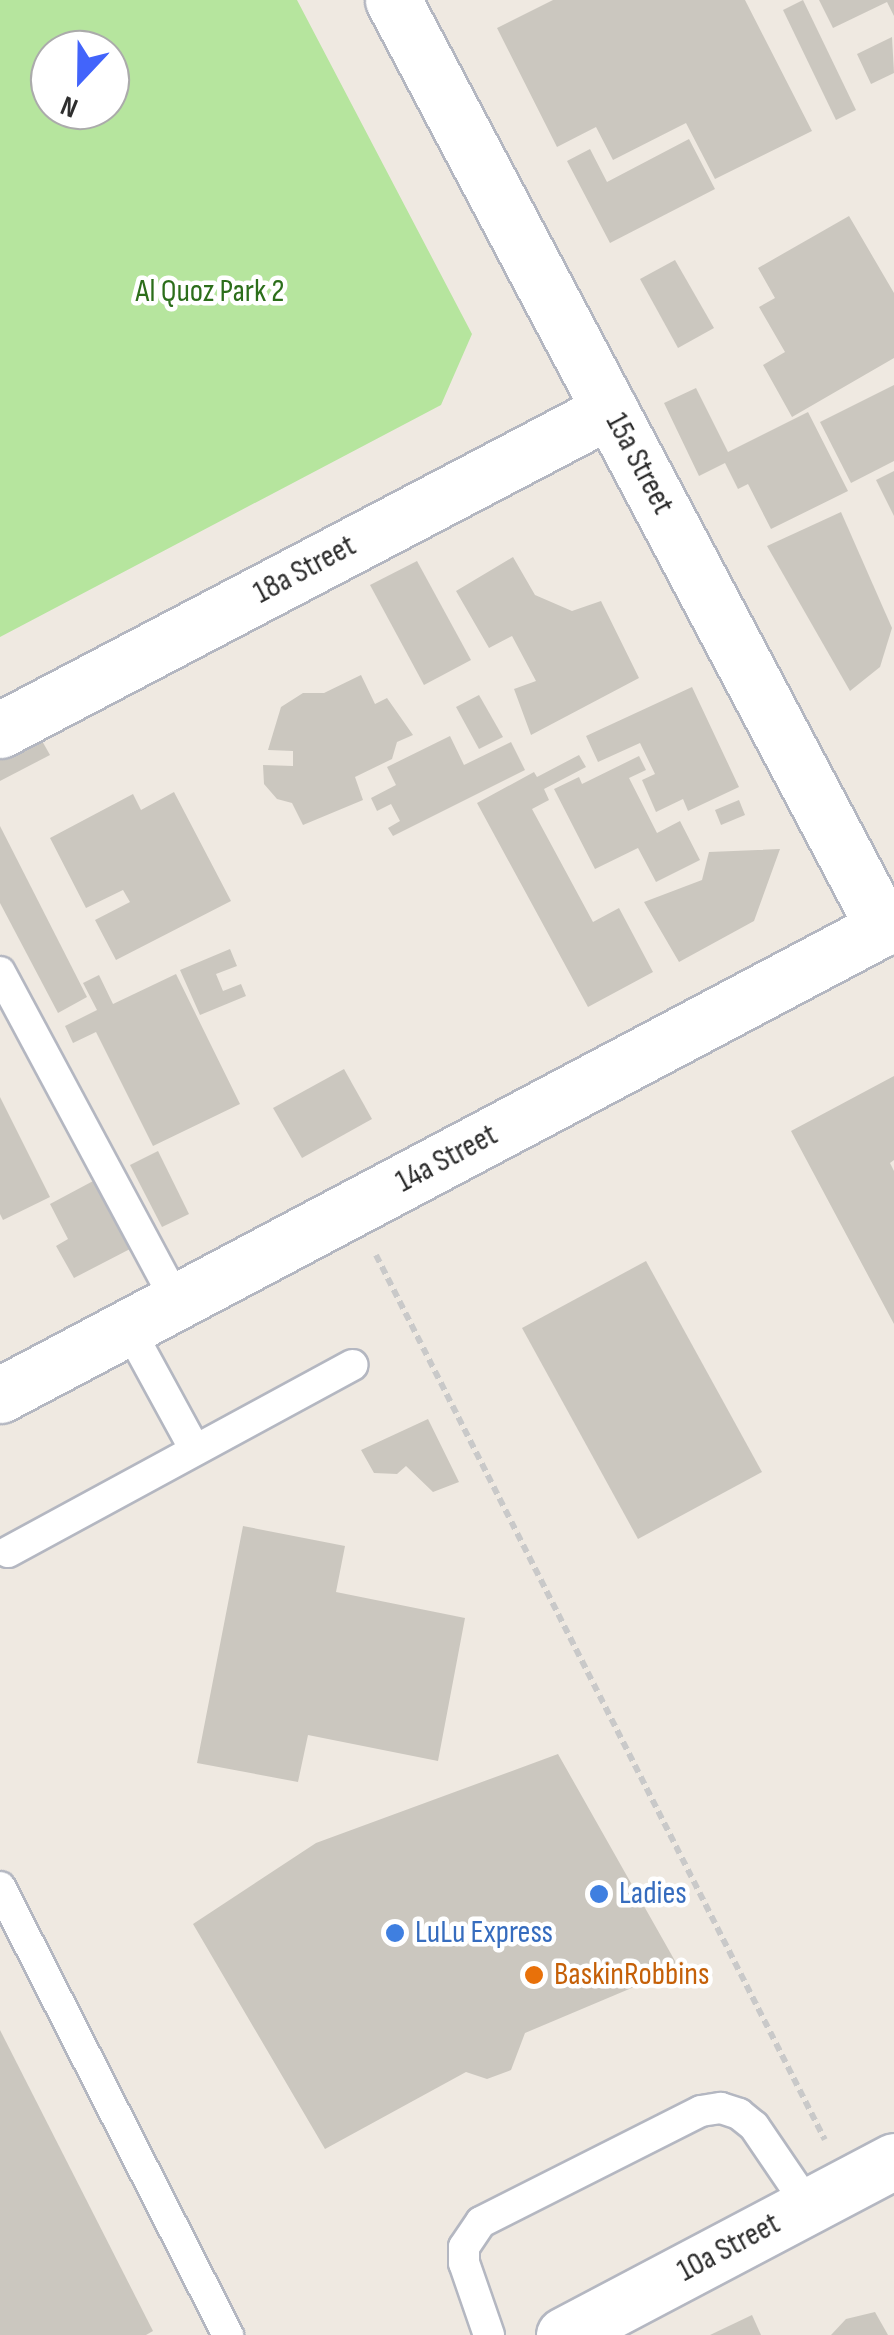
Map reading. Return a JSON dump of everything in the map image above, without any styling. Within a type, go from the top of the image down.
[{"type":"street","name":"15a Street","points":[[393,0],[889,925]]},
{"type":"street","name":"18a Street","points":[[0,730],[610,410]]},
{"type":"street","name":"14a Street","points":[[0,1395],[889,925]]},
{"type":"street","name":"10a Street","points":[[564,2335],[850,2185]]},
{"type":"lane","points":[[0,972],[176,1302]]},
{"type":"lane","points":[[128,1328],[195,1450]]},
{"type":"lane","points":[[8,1552],[352,1365]]},
{"type":"lane","points":[[0,1887],[228,2335]]},
{"type":"lane","points":[[489,2335],[464,2263],[464,2247],[481,2222],[701,2111],[720,2108],[739,2114],[850,2185]]},
{"type":"path","points":[[353,1209],[850,2185]]},
{"type":"green space","name":"Al Quoz Park 2","points":[[0,0],[297,0],[472,334],[441,405],[0,637]]},
{"type":"building","points":[[553,0],[745,0],[812,131],[715,179],[686,123],[613,160],[596,127],[557,147],[497,28]]},
{"type":"building","points":[[803,0],[856,110],[836,120],[783,10]]},
{"type":"building","points":[[819,0],[894,0],[894,16],[887,2],[833,28]]},
{"type":"building","points":[[892,37],[894,73],[871,84],[857,54]]},
{"type":"building","points":[[689,139],[715,189],[610,243],[567,161],[590,149],[607,182]]},
{"type":"building","points":[[849,216],[894,293],[894,358],[792,417],[763,365],[785,352],[759,307],[775,298],[758,268]]},
{"type":"building","points":[[675,260],[714,328],[678,348],[640,279]]},
{"type":"building","points":[[894,385],[894,461],[851,483],[820,422]]},
{"type":"building","points":[[696,388],[728,452],[808,412],[848,491],[771,529],[748,484],[738,489],[725,463],[699,476],[664,403]]},
{"type":"building","points":[[894,471],[894,516],[876,480]]},
{"type":"building","points":[[841,512],[892,628],[880,667],[850,691],[767,546]]},
{"type":"building","points":[[513,557],[535,595],[572,611],[601,601],[639,678],[531,735],[514,689],[536,681],[512,636],[489,648],[456,591]]},
{"type":"building","points":[[417,561],[471,660],[424,685],[370,585]]},
{"type":"building","points":[[361,675],[375,704],[387,698],[413,735],[397,742],[392,759],[355,777],[363,800],[303,825],[292,803],[277,799],[264,784],[263,765],[293,766],[293,751],[268,750],[281,707],[303,693],[324,693]]},
{"type":"building","points":[[692,687],[739,787],[688,811],[683,799],[656,812],[642,780],[655,774],[640,743],[598,762],[586,736]]},
{"type":"building","points":[[479,695],[503,737],[479,749],[456,707]]},
{"type":"building","points":[[36,730],[50,755],[0,781],[0,749]]},
{"type":"building","points":[[450,736],[464,765],[511,742],[525,770],[393,836],[388,828],[400,821],[391,804],[377,811],[371,798],[396,785],[387,767]]},
{"type":"building","points":[[579,755],[586,767],[544,789],[549,800],[532,809],[593,922],[619,908],[653,972],[588,1007],[477,803],[534,772],[537,777]]},
{"type":"building","points":[[639,756],[646,770],[629,778],[657,833],[680,821],[700,860],[656,882],[638,848],[595,869],[554,789],[579,777],[582,784]]},
{"type":"building","points":[[174,792],[231,901],[116,960],[95,920],[130,902],[123,890],[86,908],[50,838],[133,794],[141,810]]},
{"type":"building","points":[[739,800],[745,815],[721,825],[715,810]]},
{"type":"building","points":[[0,826],[87,997],[58,1013],[0,903]]},
{"type":"building","points":[[780,849],[754,921],[679,962],[644,902],[702,880],[709,852]]},
{"type":"building","points":[[230,949],[237,966],[216,974],[223,991],[241,984],[246,996],[200,1015],[180,970]]},
{"type":"building","points":[[176,974],[240,1104],[153,1146],[96,1032],[73,1043],[65,1026],[97,1010],[83,983],[99,975],[113,1004]]},
{"type":"building","points":[[344,1069],[372,1119],[302,1158],[273,1108]]},
{"type":"building","points":[[894,1076],[894,1160],[890,1163],[894,1171],[894,1324],[791,1131]]},
{"type":"building","points":[[0,1097],[50,1197],[3,1220],[0,1214]]},
{"type":"building","points":[[158,1151],[189,1214],[162,1227],[130,1165]]},
{"type":"building","points":[[95,1180],[130,1249],[74,1278],[56,1246],[68,1239],[50,1204]]},
{"type":"building","points":[[646,1261],[762,1472],[638,1539],[522,1328]]},
{"type":"building","points":[[428,1419],[459,1482],[433,1492],[406,1466],[397,1474],[374,1473],[361,1450]]},
{"type":"building","points":[[243,1526],[345,1546],[336,1592],[465,1618],[438,1761],[308,1735],[298,1782],[197,1763]]},
{"type":"building","points":[[558,1754],[679,1968],[525,2033],[511,2070],[487,2079],[466,2072],[325,2149],[193,1924],[316,1843]]},
{"type":"building","points":[[0,2030],[153,2331],[146,2335],[0,2335]]},
{"type":"building","points":[[875,2312],[888,2335],[831,2335],[846,2319]]},
{"type":"building","points":[[752,2315],[761,2335],[710,2335]]},
{"type":"place","name":"Ladies","points":[[599,1894]]},
{"type":"place","name":"LuLu Express","points":[[395,1933]]},
{"type":"place","name":"BaskinRobbins","points":[[534,1975]]}]
